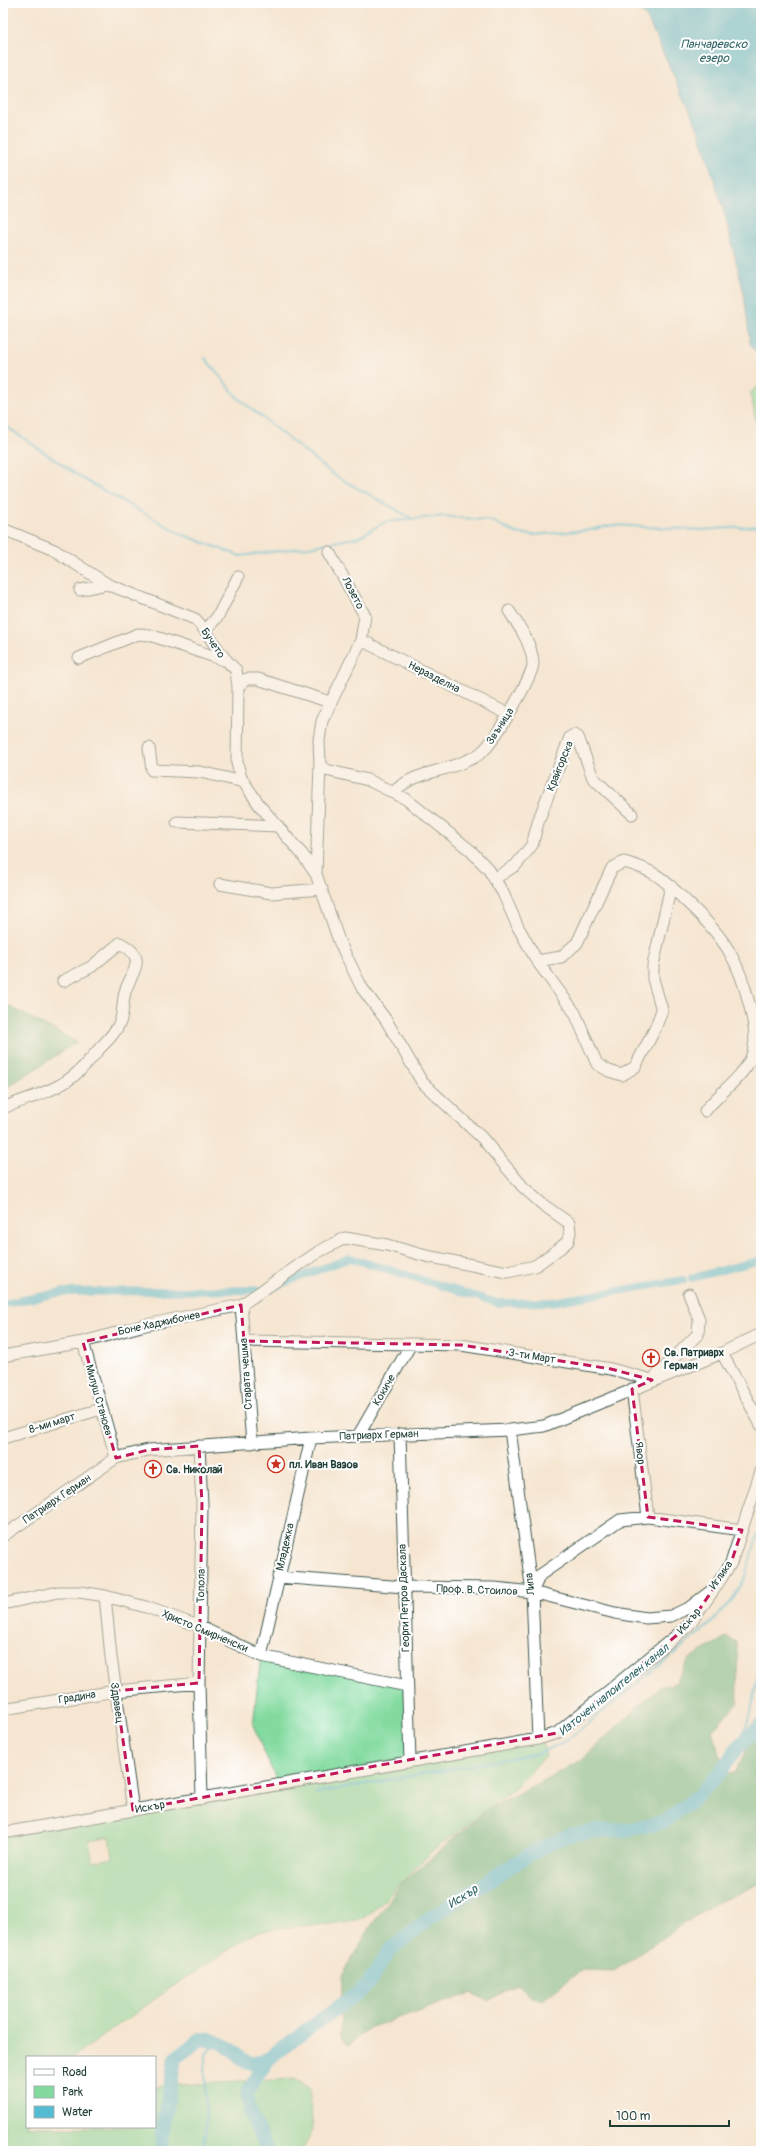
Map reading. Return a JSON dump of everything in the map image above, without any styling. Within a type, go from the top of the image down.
[{"type":"street","points":[[3,529],[54,550],[107,584]]},
{"type":"street","name":"Лозето","points":[[316,874],[320,765],[319,740],[322,721],[361,640],[365,616],[329,552]]},
{"type":"street","points":[[206,630],[218,616],[238,577]]},
{"type":"street","points":[[80,590],[107,584]]},
{"type":"street","name":"Бучето","points":[[107,584],[195,619],[206,630],[224,660],[236,670],[238,687],[237,764],[244,782],[260,806],[316,874]]},
{"type":"street","name":"Звъница","points":[[394,792],[400,785],[468,760],[485,749],[524,690],[534,664],[526,637],[509,611]]},
{"type":"street","points":[[78,658],[138,634],[150,635],[224,660]]},
{"type":"street","name":"Неразделна","points":[[361,640],[508,714]]},
{"type":"street","points":[[238,687],[246,679],[258,679],[330,702]]},
{"type":"street","name":"Крайгорска","points":[[494,879],[516,864],[532,845],[539,819],[570,737],[574,735],[578,737],[593,778],[632,814]]},
{"type":"street","points":[[149,748],[152,770],[200,772],[244,782]]},
{"type":"street","points":[[320,765],[326,770],[368,780],[406,799],[459,841],[489,870],[537,961],[575,1013],[596,1064],[609,1071],[622,1075],[635,1067],[655,1029],[662,1010],[653,979],[653,965],[671,886]]},
{"type":"street","points":[[178,822],[278,826]]},
{"type":"street","points":[[537,961],[561,957],[577,943],[612,868],[624,862],[646,868],[671,886],[706,920],[728,948],[741,973],[753,1020],[755,1040],[750,1059],[729,1086],[718,1094],[705,1110]]},
{"type":"street","name":"Боне Хаджибонев","points":[[3,1356],[83,1342],[141,1326],[240,1305],[303,1264],[318,1252],[345,1238],[387,1245],[426,1256],[507,1272],[536,1266],[568,1241],[570,1232],[569,1223],[542,1204],[523,1187],[482,1138],[422,1082],[404,1047],[362,988],[349,964],[339,941],[316,874]]},
{"type":"street","points":[[220,884],[271,893],[322,889]]},
{"type":"street","points":[[3,1108],[60,1085],[75,1075],[97,1052],[116,1031],[121,1020],[125,994],[137,968],[137,961],[129,950],[120,943],[91,967],[63,981]]},
{"type":"street","points":[[652,1380],[698,1334],[699,1319],[689,1294]]},
{"type":"street","name":"Старата чешма","points":[[240,1305],[252,1443]]},
{"type":"street","name":"Патриарх Герман","points":[[3,1536],[116,1458],[148,1450],[199,1446],[310,1438],[510,1430],[544,1426],[652,1380],[722,1353],[761,1334]]},
{"type":"street","name":"Милуш Станоев","points":[[83,1342],[116,1458]]},
{"type":"street","name":"3-ти Март","points":[[244,1342],[461,1345],[611,1369],[652,1380]]},
{"type":"street","name":"Кокиче","points":[[358,1436],[410,1344]]},
{"type":"street","points":[[722,1353],[761,1425]]},
{"type":"street","name":"Явор","points":[[632,1389],[648,1517]]},
{"type":"street","name":"8-ми март","points":[[3,1438],[101,1409]]},
{"type":"street","name":"Липа","points":[[510,1430],[532,1592],[538,1739]]},
{"type":"street","name":"Георги Петров Даскала","points":[[400,1434],[410,1761]]},
{"type":"street","name":"Младежка","points":[[261,1656],[310,1438]]},
{"type":"street","name":"Топола","points":[[199,1446],[202,1504],[199,1683],[202,1798]]},
{"type":"street","name":"Иглика","points":[[532,1592],[615,1613],[646,1618],[671,1616],[690,1606],[714,1588],[731,1563],[761,1471]]},
{"type":"street","name":"Проф. В. Стоилов","points":[[278,1577],[404,1587],[495,1588],[532,1592],[540,1575],[611,1525],[630,1517],[648,1517],[742,1530]]},
{"type":"street","name":"Искър","points":[[3,1833],[538,1739],[557,1733],[688,1626],[714,1588]]},
{"type":"street","name":"Христо Смирненски","points":[[3,1604],[58,1592],[80,1592],[105,1596],[146,1607],[201,1627],[261,1656],[407,1686]]},
{"type":"street","name":"Здравец","points":[[105,1596],[116,1691],[133,1810]]},
{"type":"street","name":"Градина","points":[[3,1709],[116,1691],[199,1683]]},
{"type":"highlighted area","points":[[241,1305],[244,1341],[461,1345],[611,1369],[652,1380],[632,1389],[648,1517],[742,1530],[731,1563],[688,1626],[557,1733],[133,1810],[116,1691],[199,1683],[202,1504],[199,1446],[148,1450],[116,1458],[83,1342]]},
{"type":"green space","points":[[761,383],[761,446],[750,393]]},
{"type":"green space","points":[[3,1003],[77,1042],[3,1090]]},
{"type":"green space","points":[[726,1637],[737,1642],[738,1703],[712,1730],[725,1773],[735,1773],[761,1720],[761,1883],[712,1905],[614,1971],[581,1970],[543,2000],[531,1997],[518,1984],[488,2001],[471,1993],[369,2028],[349,2045],[340,2037],[342,1976],[368,1930],[402,1883],[488,1809],[580,1761],[659,1687],[675,1683],[689,1659]]},
{"type":"green space","points":[[261,1656],[407,1686],[410,1761],[538,1739],[543,1745],[546,1756],[510,1792],[430,1853],[381,1904],[362,1919],[345,1923],[279,1928],[256,1932],[172,1987],[74,2056],[26,2056],[26,2091],[24,2092],[26,2092],[26,2128],[156,2128],[156,2086],[294,2079],[309,2088],[313,2130],[302,2151],[3,2151],[3,1833],[278,1784],[253,1725]],"holes":[[[110,1837],[113,1858],[93,1862],[89,1841]]]},
{"type":"water","name":"Панчаревско езеро","points":[[633,3],[761,3],[761,359],[750,344],[744,294],[723,208],[698,129],[647,18]]},
{"type":"waterway","points":[[205,358],[238,398],[334,475],[413,519]]},
{"type":"waterway","points":[[3,424],[83,479],[181,534],[240,556],[309,547],[359,537],[385,522],[443,516],[492,521],[516,533],[534,535],[589,530],[613,525],[701,530],[761,526]]},
{"type":"waterway","points":[[3,1304],[63,1292],[265,1290],[350,1258],[498,1303],[552,1302],[683,1280]]},
{"type":"waterway","points":[[692,1278],[761,1260]]},
{"type":"waterway","name":"Източен напоителен канал","points":[[316,1793],[539,1753],[565,1742],[709,1625],[733,1599],[744,1580],[761,1525]]},
{"type":"waterway","points":[[739,1746],[751,1713],[761,1654]]},
{"type":"waterway","name":"Искър","points":[[267,2151],[251,2115],[247,2095],[256,2077],[273,2055],[367,1986],[389,1951],[431,1917],[537,1850],[569,1835],[596,1831],[629,1830],[664,1822],[695,1798],[718,1775],[739,1746],[761,1725]]},
{"type":"waterway","points":[[162,2151],[162,2135],[175,2058],[201,2039],[212,2040],[227,2046],[247,2062],[251,2063],[255,2063],[273,2056]]},
{"type":"waterway","points":[[196,2151],[203,2146],[206,2133],[205,2057],[208,2051],[212,2048],[223,2044]]},
{"type":"place","name":"Св. Патриарх Герман","points":[[651,1358]]},
{"type":"place","name":"пл. Иван Вазов","points":[[276,1464]]},
{"type":"place","name":"Св. Николай","points":[[153,1469]]}]
